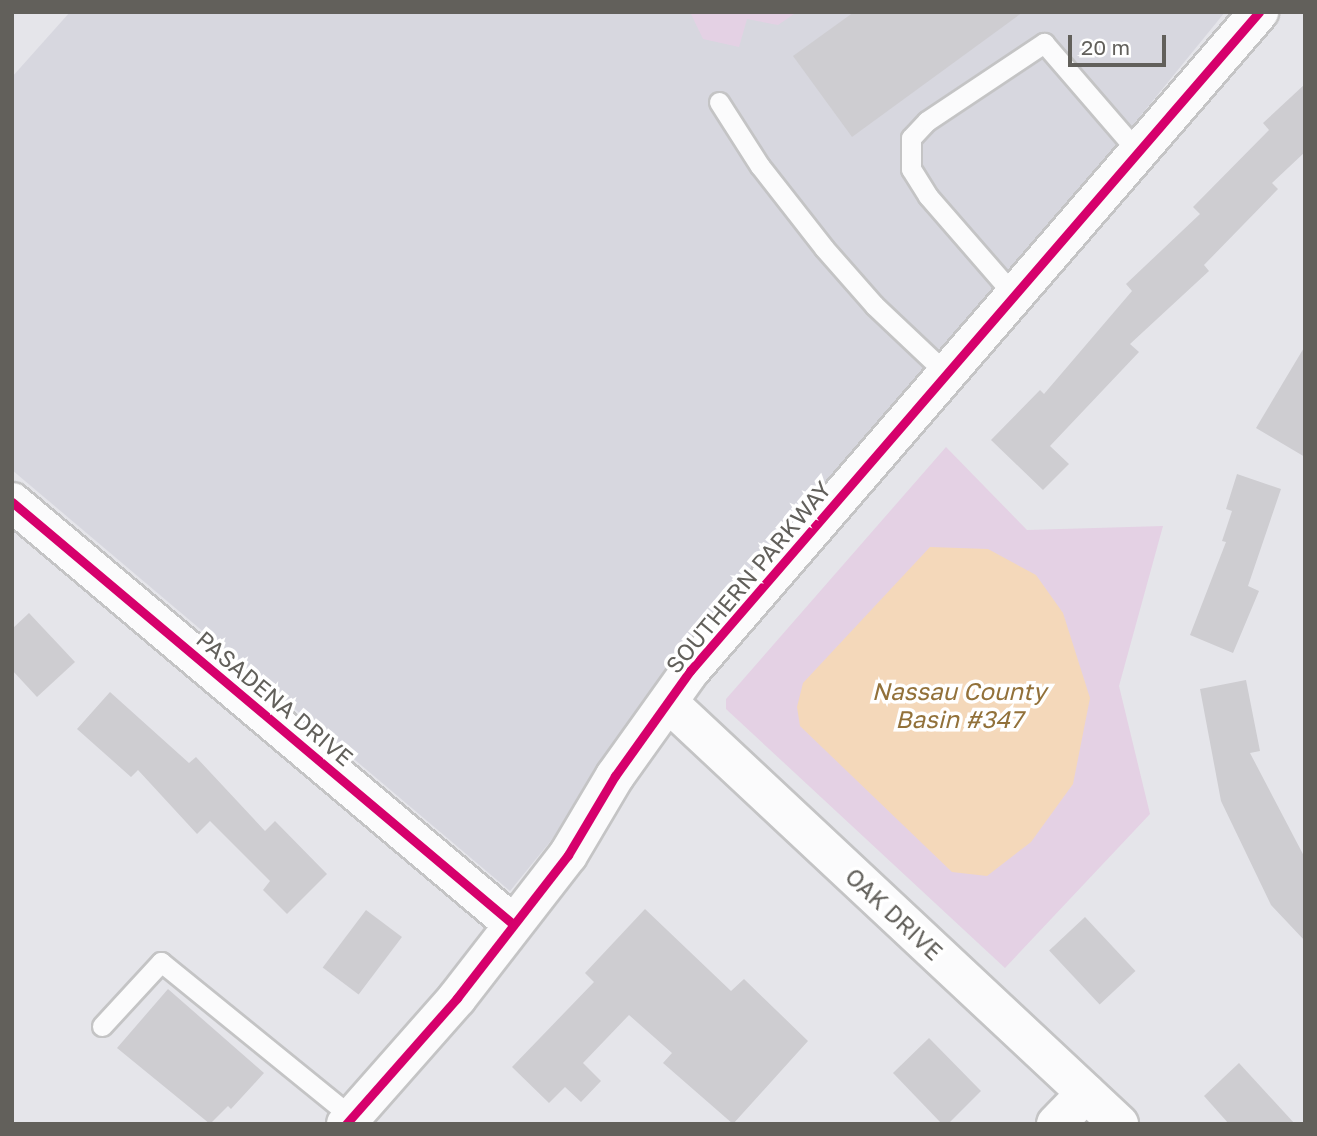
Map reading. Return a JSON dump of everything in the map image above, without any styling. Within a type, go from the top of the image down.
[{"type":"street","name":"SOUTHERN PARKWAY","points":[[349,1120],[457,998],[568,855],[615,776],[724,629],[1259,12]]},
{"type":"street","name":"PASADENA DRIVE","points":[[12,502],[513,924]]},
{"type":"street","name":"OAK DRIVE","points":[[670,704],[1119,1124]]},
{"type":"street","points":[[1056,1124],[1086,1093]]},
{"type":"lane","points":[[1014,295],[922,187],[911,169],[911,138],[927,121],[1044,43],[1130,161]]},
{"type":"lane","points":[[719,102],[760,166],[824,247],[874,306],[946,373]]},
{"type":"lane","points":[[102,1026],[161,962],[349,1120]]},
{"type":"shaded area","points":[[70,12],[1225,12],[510,891],[12,470],[12,77]]},
{"type":"shaded area","points":[[690,12],[797,12],[778,25],[747,19],[739,47],[703,39]]},
{"type":"shaded area","points":[[946,447],[1027,530],[1163,526],[1119,686],[1150,814],[1005,968],[726,709],[726,699]]},
{"type":"water","name":"Nassau County Basin #347","points":[[930,547],[988,549],[1036,575],[1063,613],[1090,698],[1073,784],[1031,842],[987,876],[952,872],[800,726],[797,707],[803,683]]},
{"type":"building","points":[[854,12],[1023,12],[852,137],[793,56]]},
{"type":"building","points":[[1305,84],[1305,152],[1272,183],[1278,189],[1204,265],[1209,271],[1130,344],[1139,352],[1050,446],[1069,464],[1043,490],[991,440],[1040,390],[1044,394],[1132,291],[1126,284],[1200,214],[1193,207],[1269,130],[1263,123]]},
{"type":"building","points":[[1305,346],[1305,457],[1256,428]]},
{"type":"building","points":[[1237,474],[1281,489],[1248,586],[1259,591],[1233,653],[1190,635],[1226,542],[1222,541],[1232,511],[1226,509]]},
{"type":"building","points":[[29,613],[75,662],[37,697],[12,670],[12,629]]},
{"type":"building","points":[[1246,680],[1260,751],[1250,753],[1305,858],[1305,941],[1271,905],[1221,801],[1200,689]]},
{"type":"building","points":[[110,692],[189,763],[196,757],[265,831],[275,821],[327,874],[287,914],[263,890],[270,881],[210,821],[197,834],[138,770],[131,777],[77,729]]},
{"type":"building","points":[[645,909],[731,991],[744,979],[808,1041],[733,1124],[663,1063],[672,1053],[629,1015],[583,1063],[601,1081],[581,1102],[565,1087],[549,1103],[512,1067],[594,982],[585,973]]},
{"type":"building","points":[[366,910],[402,937],[359,995],[323,968]]},
{"type":"building","points":[[1085,917],[1135,971],[1100,1005],[1049,950]]},
{"type":"building","points":[[168,989],[264,1073],[231,1109],[228,1106],[210,1124],[117,1048]]},
{"type":"building","points":[[929,1038],[981,1091],[948,1124],[942,1124],[893,1073]]},
{"type":"building","points":[[1239,1063],[1295,1124],[1229,1124],[1204,1096]]},
{"type":"cycle path","points":[[346,1124],[457,998],[568,855],[615,776],[690,671],[1259,12]]},
{"type":"cycle path","points":[[12,502],[513,924]]}]
